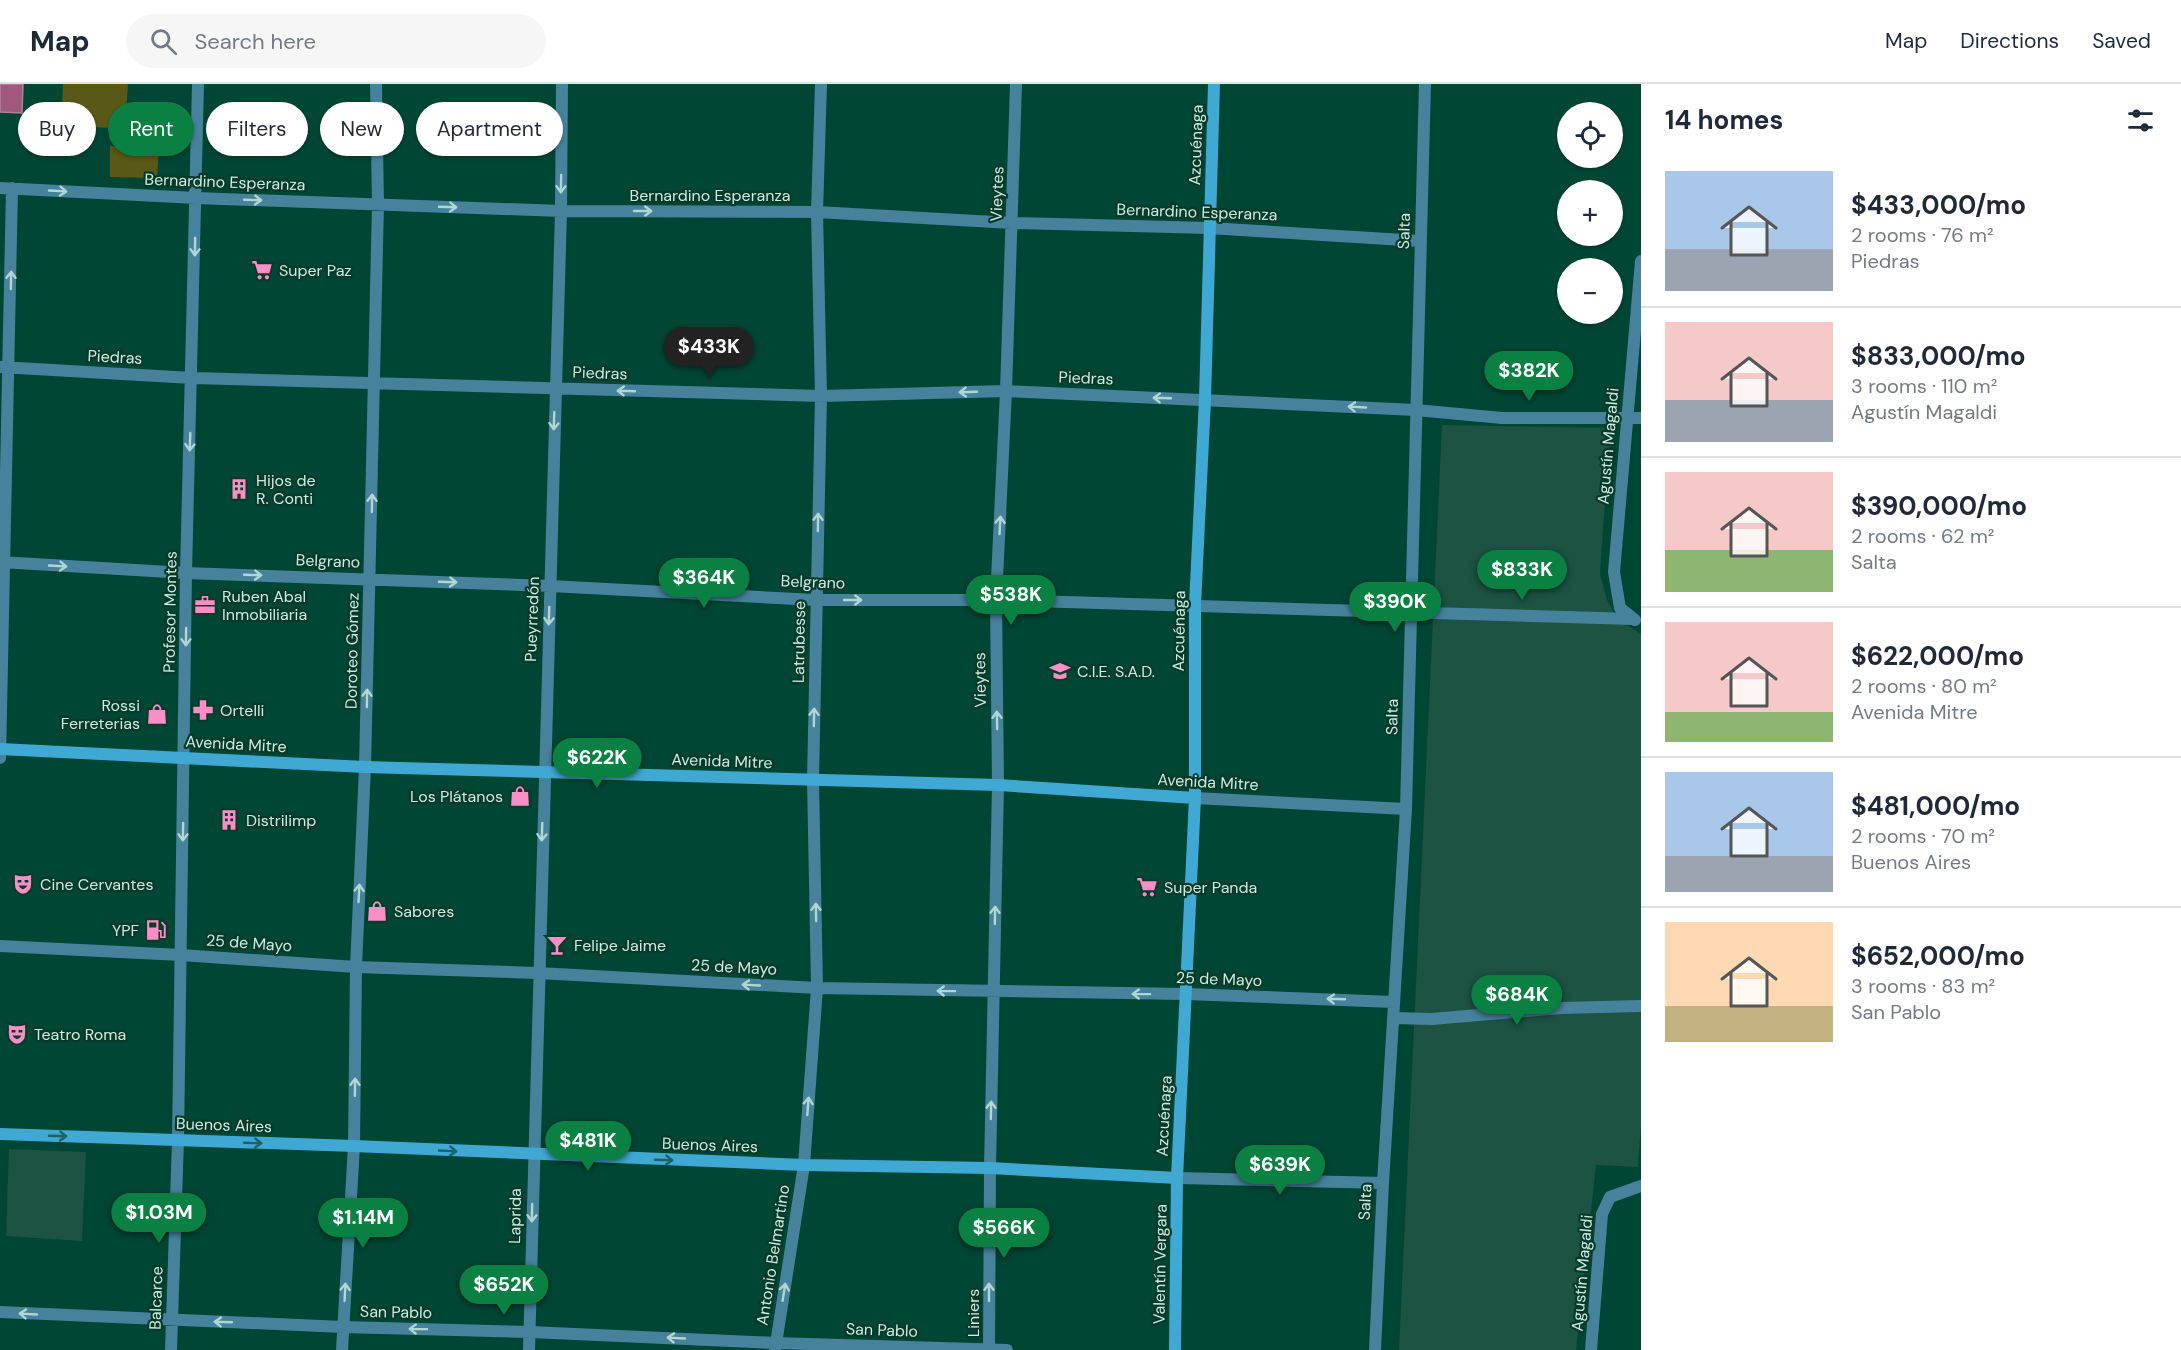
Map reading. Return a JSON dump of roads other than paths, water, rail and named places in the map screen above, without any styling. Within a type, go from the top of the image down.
[{"type":"street","name":"Profesor Montes","points":[[178,1140],[186,573],[198,84]]},
{"type":"street","name":"Doroteo Gómez","points":[[342,1350],[354,1146],[356,967],[365,767],[378,204],[376,84]]},
{"type":"street","name":"Pueyrredón","points":[[533,1155],[561,211],[562,84]]},
{"type":"street","name":"Latrubesse","points":[[804,1165],[817,988],[813,780],[820,396],[817,212],[821,84]]},
{"type":"street","name":"Vieytes","points":[[990,1168],[998,786],[996,600],[1006,391],[1016,84]]},
{"type":"street","name":"Azcuénaga","points":[[1177,1178],[1195,798],[1195,605],[1205,399],[1214,84]]},
{"type":"street","name":"Salta","points":[[1375,1350],[1406,809],[1425,84]]},
{"type":"street","name":"Bernardino Esperanza","points":[[6,188],[196,198],[561,211],[817,212],[1012,223],[1209,228],[1420,241]]},
{"type":"street","points":[[0,758],[6,188]]},
{"type":"street","name":"Agustín Magaldi","points":[[1637,621],[1620,608],[1614,572],[1641,261]]},
{"type":"street","name":"Piedras","points":[[5,368],[192,378],[820,396],[1006,391],[1416,410],[1502,418],[1641,418]]},
{"type":"street","name":"Belgrano","points":[[2,562],[186,573],[550,586],[816,600],[996,600],[1195,605],[1637,621]]},
{"type":"street","name":"Avenida Mitre","points":[[0,749],[365,767],[998,786],[1406,809]]},
{"type":"street","name":"25 de Mayo","points":[[0,946],[356,967],[538,973],[817,988],[1186,994],[1394,1002]]},
{"type":"street","points":[[1394,1018],[1432,1018],[1561,1008],[1641,1006]]},
{"type":"street","name":"Buenos Aires","points":[[0,1134],[804,1165],[990,1168],[1177,1178],[1383,1183]]},
{"type":"street","name":"Balcarce","points":[[171,1350],[178,1140]]},
{"type":"street","name":"Laprida","points":[[529,1350],[533,1155]]},
{"type":"street","name":"Antonio Belmartino","points":[[776,1346],[804,1165]]},
{"type":"street","name":"Liniers","points":[[989,1350],[990,1168]]},
{"type":"street","name":"Valentín Vergara","points":[[1175,1350],[1177,1178]]},
{"type":"street","name":"Agustín Magaldi","points":[[1591,1350],[1602,1214],[1610,1197],[1641,1186]]},
{"type":"street","name":"San Pablo","points":[[0,1312],[343,1327],[530,1332],[776,1346],[1007,1350]]},
{"type":"place","name":"Super Paz","points":[[262,270]]},
{"type":"place","name":"Hijos de R. Conti","points":[[239,489]]},
{"type":"place","name":"Ruben Abal Inmobiliaria","points":[[205,605]]},
{"type":"place","name":"C.I.E. S.A.D.","points":[[1060,671]]},
{"type":"place","name":"Ortelli","points":[[203,710]]},
{"type":"place","name":"Rossi Ferreterias","points":[[157,714]]},
{"type":"place","name":"Los Plátanos","points":[[520,796]]},
{"type":"place","name":"Distrilimp","points":[[229,820]]},
{"type":"place","name":"Cine Cervantes","points":[[23,884]]},
{"type":"place","name":"Super Panda","points":[[1147,887]]},
{"type":"place","name":"Sabores","points":[[377,911]]},
{"type":"place","name":"YPF","points":[[156,930]]},
{"type":"place","name":"Felipe Jaime","points":[[557,945]]},
{"type":"place","name":"Teatro Roma","points":[[17,1034]]}]
